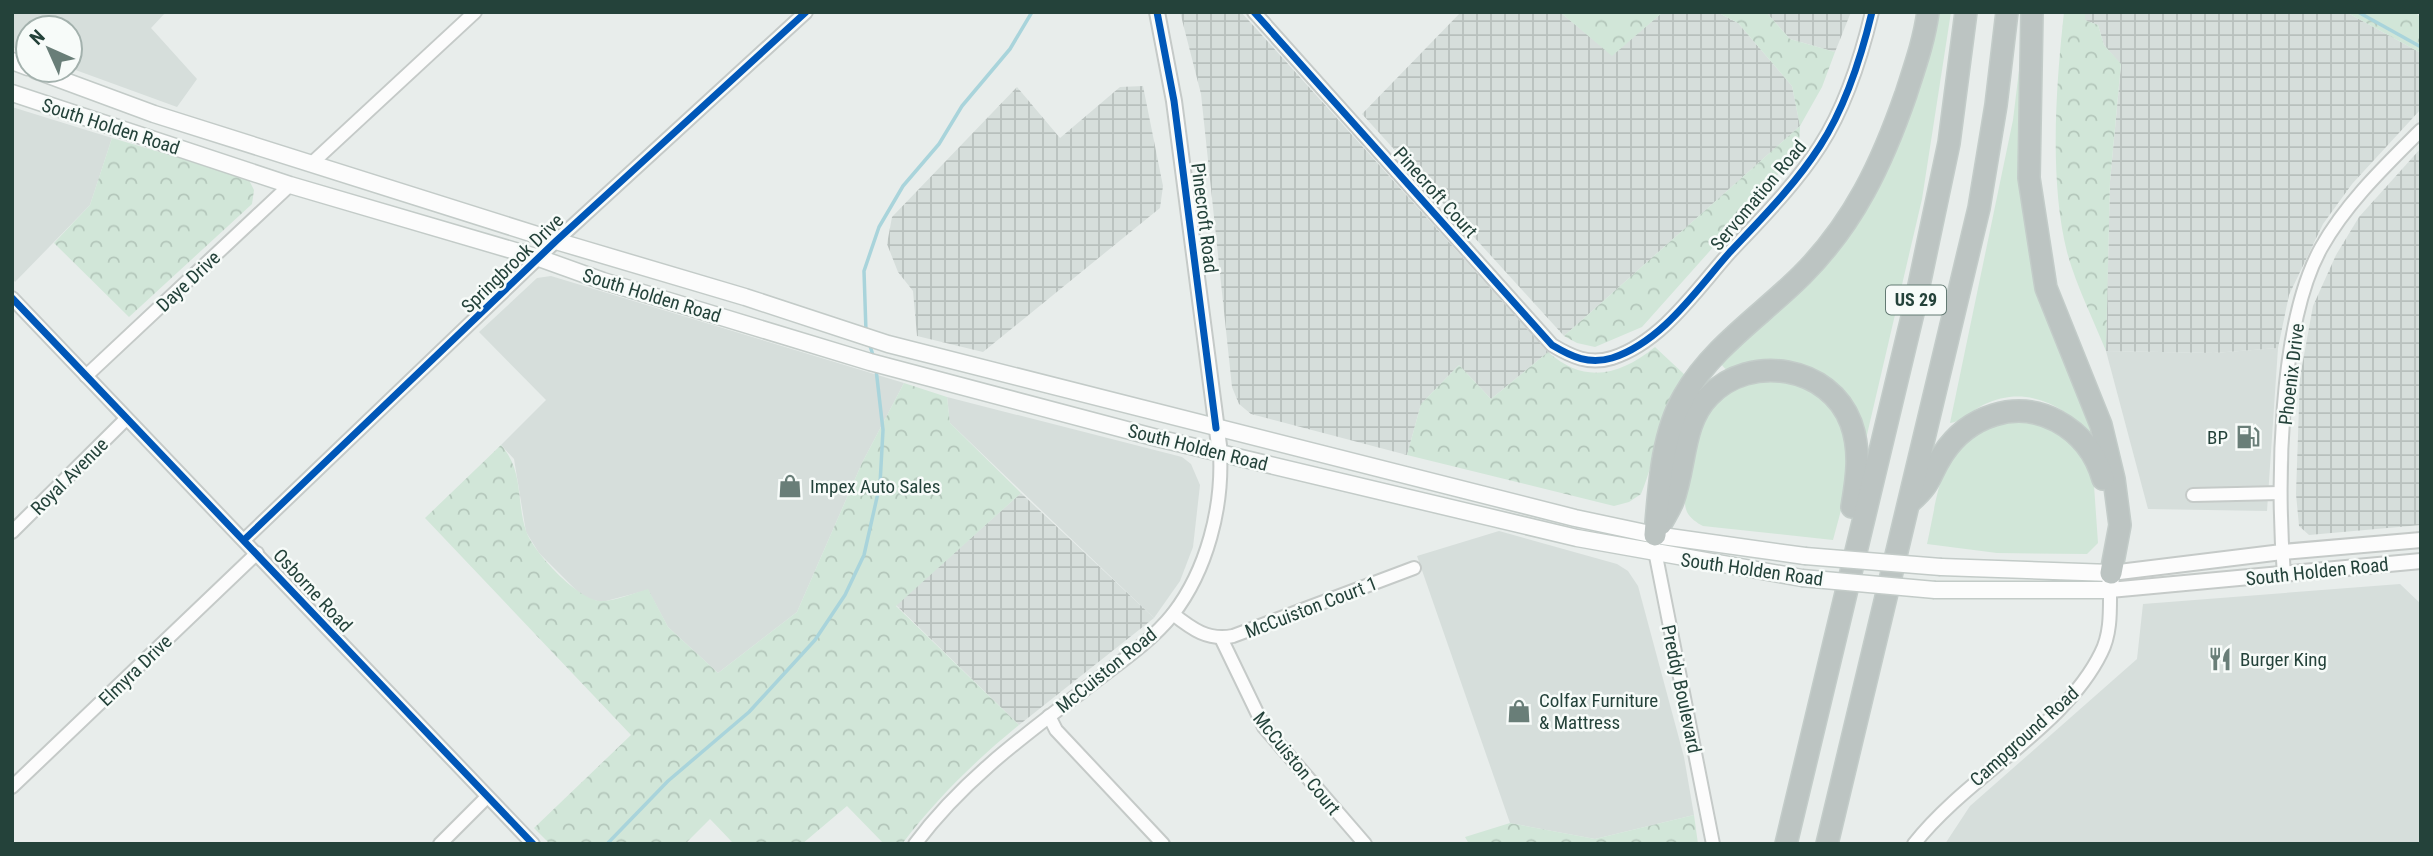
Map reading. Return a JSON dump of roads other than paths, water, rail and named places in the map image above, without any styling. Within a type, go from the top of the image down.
[{"type":"highway","points":[[1654,545],[1667,446],[1673,420],[1683,397],[1718,352],[1802,275],[1856,211],[1892,134],[1925,37],[1928,12]]},
{"type":"highway","name":"US 29","points":[[1786,844],[1846,583],[1914,309],[1949,143],[1966,12]]},
{"type":"highway","name":"US 29","points":[[1827,844],[1979,208],[1996,104],[2007,12]]},
{"type":"highway","points":[[2032,12],[2029,178],[2046,288],[2101,425],[2114,478],[2120,525],[2111,582]]},
{"type":"highway","points":[[1654,545],[1673,500],[1691,429],[1709,396],[1744,374],[1786,370],[1805,376],[1829,391],[1851,422],[1857,445],[1858,475],[1843,552],[1846,583]]},
{"type":"highway","points":[[1910,502],[1929,486],[1942,455],[1977,422],[1998,413],[2025,411],[2052,419],[2081,438],[2100,467],[2105,484],[2105,531],[2111,582]]},
{"type":"main road","name":"South Holden Road","points":[[73,84],[154,114],[556,241],[745,296],[888,344],[1575,518],[1654,545],[2111,582]]},
{"type":"main road","name":"South Holden Road","points":[[12,93],[290,185],[540,258],[603,281],[870,362],[1220,453],[1802,578],[1935,590],[2111,582]]},
{"type":"street","points":[[312,163],[475,12]]},
{"type":"street","name":"Springbrook Drive","points":[[244,540],[556,241],[806,12]]},
{"type":"street","name":"Pinecroft Road","points":[[1157,12],[1174,101],[1220,453]]},
{"type":"street","name":"Pinecroft Court","points":[[1254,12],[1552,345],[1573,357],[1592,362],[1612,358]]},
{"type":"street","name":"Servomation Road","points":[[1612,358],[1636,348],[1663,326],[1778,200],[1820,147],[1856,71],[1872,12]]},
{"type":"street","name":"Phoenix Drive","points":[[2284,575],[2280,493],[2290,351],[2298,315],[2319,251],[2339,219],[2374,177],[2421,130]]},
{"type":"street","name":"Daye Drive","points":[[86,376],[290,185]]},
{"type":"street","name":"Osborne Road","points":[[12,298],[533,844]]},
{"type":"street","name":"Royal Avenue","points":[[12,532],[126,419]]},
{"type":"street","name":"McCuiston Road","points":[[915,844],[959,790],[1049,716],[1132,653],[1173,614],[1194,579],[1207,545],[1221,479],[1220,453]]},
{"type":"street","points":[[2193,495],[2280,493]]},
{"type":"street","name":"South Holden Road","points":[[2111,582],[2282,552],[2421,540]]},
{"type":"street","name":"Preddy Boulevard","points":[[1654,545],[1713,844]]},
{"type":"street","name":"Elmyra Drive","points":[[12,787],[257,553]]},
{"type":"street","name":"South Holden Road","points":[[2111,582],[2284,575],[2421,561]]},
{"type":"street","name":"McCuiston Court 1","points":[[1173,614],[1204,635],[1222,638],[1245,632],[1414,568]]},
{"type":"street","name":"Campground Road","points":[[1913,844],[1946,805],[2078,690],[2102,652],[2109,627],[2111,582]]},
{"type":"street","name":"McCuiston Court","points":[[1222,638],[1264,727],[1365,844]]},
{"type":"street","points":[[1049,716],[1056,730],[1164,844]]},
{"type":"street","points":[[440,844],[487,797]]},
{"type":"waterway","points":[[866,332],[864,271],[879,227],[903,186],[939,144],[962,106],[1010,49],[1032,12]]},
{"type":"waterway","points":[[2358,12],[2421,47]]},
{"type":"waterway","points":[[869,342],[874,359]]},
{"type":"waterway","points":[[607,844],[668,781],[749,712],[815,640],[845,595],[864,555],[880,484],[883,430],[876,369]]},
{"type":"place","name":"BP","points":[[2248,437]]},
{"type":"place","name":"Impex Auto Sales","points":[[790,486]]},
{"type":"place","name":"Burger King","points":[[2220,659]]},
{"type":"place","name":"Colfax Furniture & Mattress","points":[[1519,711]]}]
